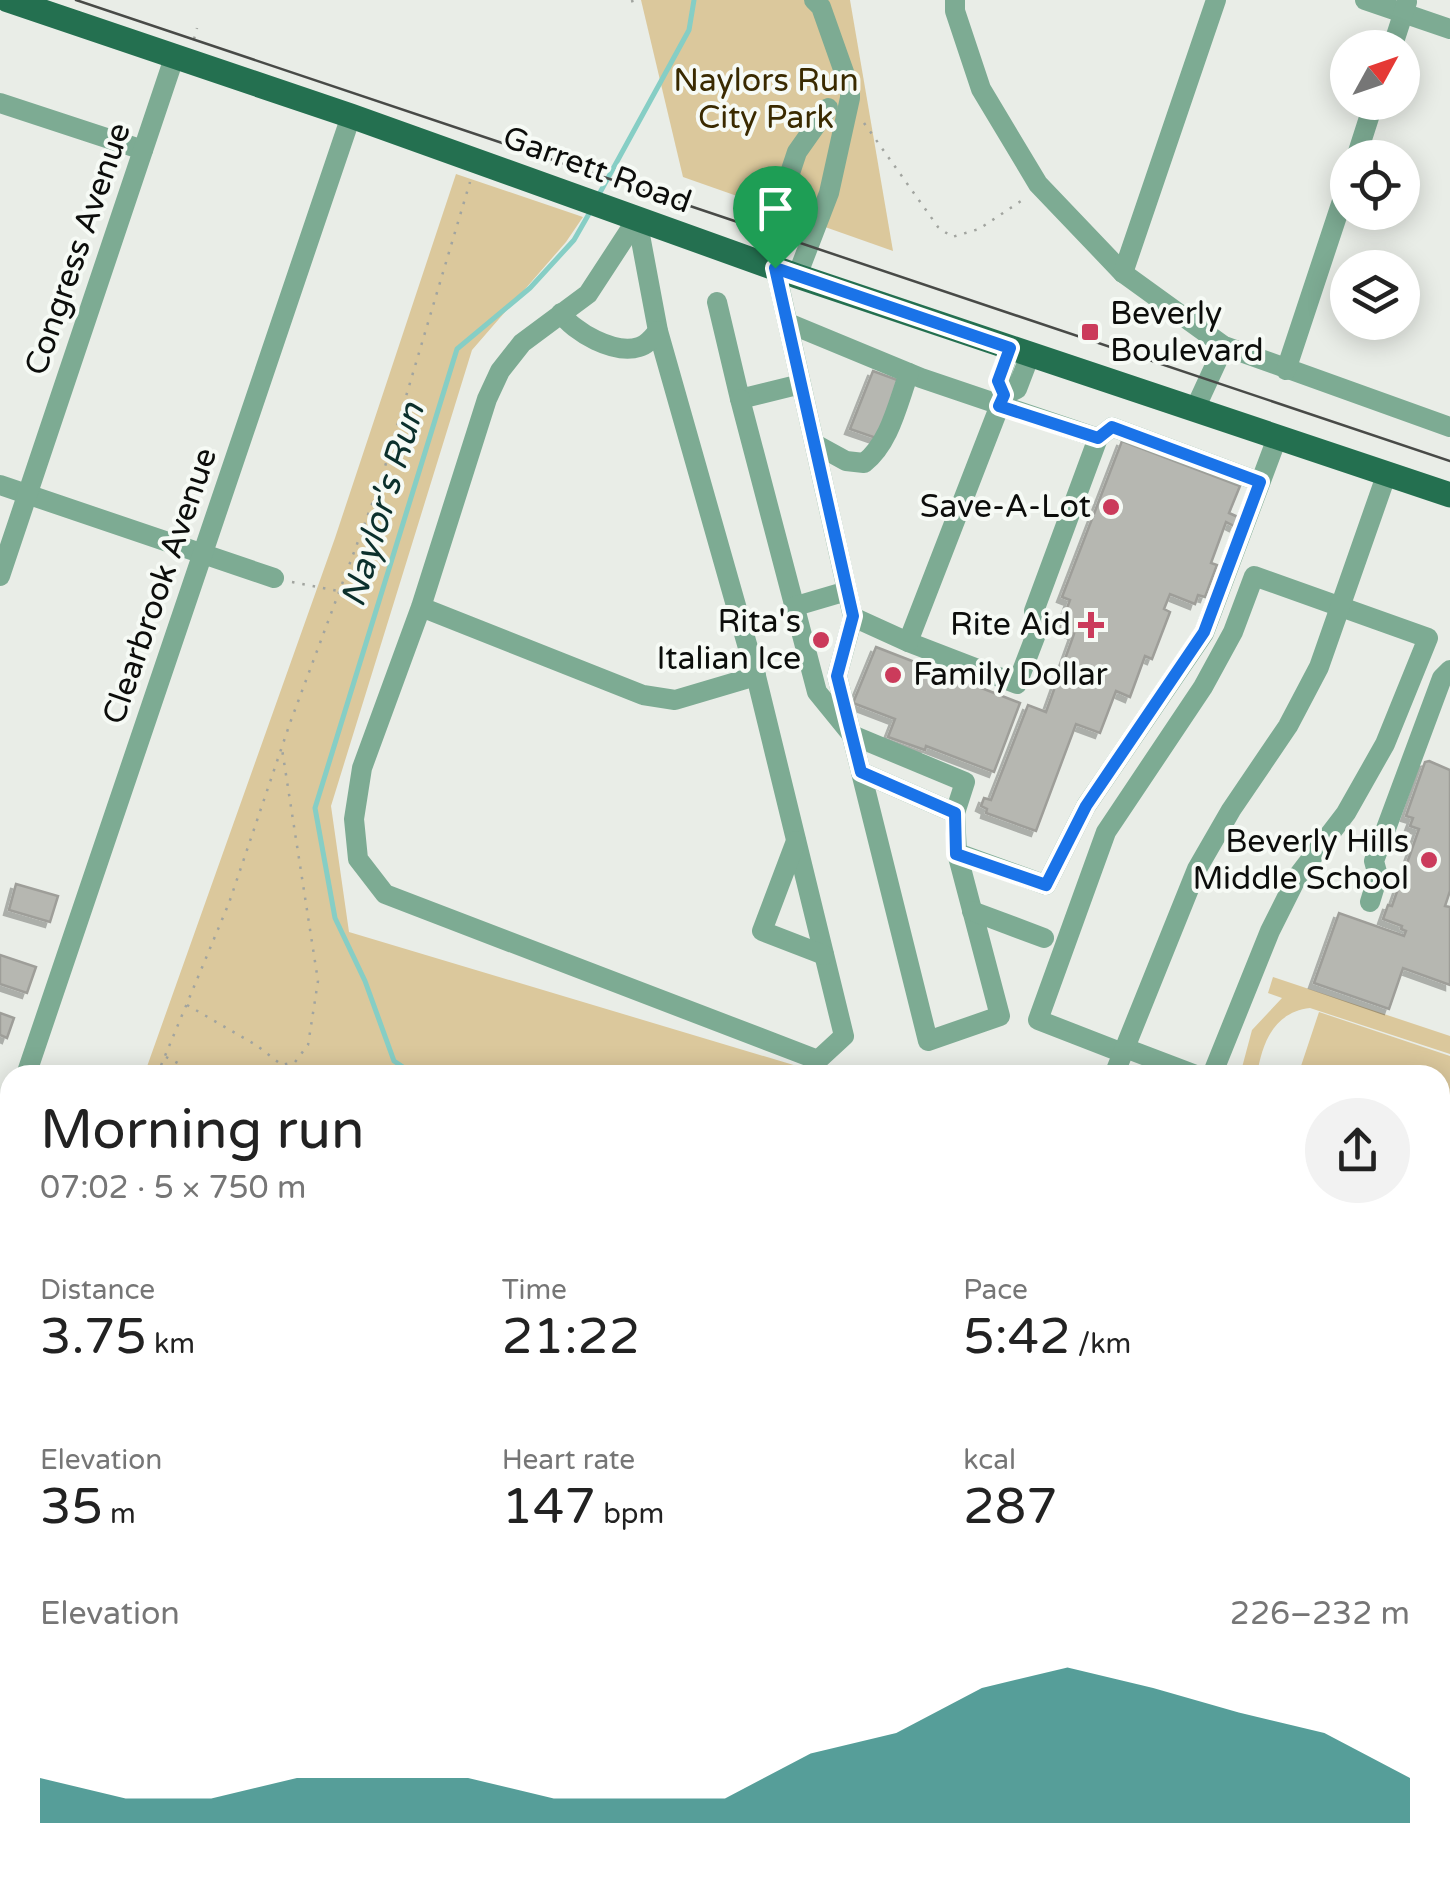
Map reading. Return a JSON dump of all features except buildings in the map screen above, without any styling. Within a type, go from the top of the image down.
[{"type":"main road","name":"Garrett Road","points":[[8,0],[352,116],[786,272],[1450,495]]},
{"type":"street","points":[[717,302],[817,692],[852,735],[965,782],[955,813],[956,854],[1000,1016],[928,1041],[852,735],[837,676],[853,616],[788,323],[786,272],[829,193],[850,98],[850,88],[821,6],[814,0]]},
{"type":"street","points":[[955,0],[955,11],[981,89],[1040,186],[1123,273],[1224,346],[1450,427]]},
{"type":"street","points":[[1123,273],[1216,0]]},
{"type":"street","points":[[1365,0],[1406,7],[1450,29]]},
{"type":"street","name":"Congress Avenue","points":[[0,576],[175,55]]},
{"type":"street","points":[[0,103],[143,150]]},
{"type":"street","points":[[820,215],[782,197],[797,152],[828,108]]},
{"type":"street","name":"Clearbrook Avenue","points":[[29,1065],[352,116]]},
{"type":"street","points":[[647,222],[658,332],[756,676],[844,1036],[818,1060],[385,894],[358,859],[354,819],[362,768],[422,607],[487,399],[500,372],[522,343],[588,294],[647,222]]},
{"type":"street","points":[[1286,370],[1332,230]]},
{"type":"street","points":[[561,312],[568,325],[583,336],[625,348],[640,348],[658,332]]},
{"type":"street","points":[[788,323],[915,376],[1001,400],[1098,438]]},
{"type":"street","points":[[1194,411],[1224,346]]},
{"type":"street","points":[[908,642],[1001,400],[998,381],[1020,351]]},
{"type":"street","points":[[815,444],[854,463],[871,457],[915,376]]},
{"type":"street","points":[[888,462],[915,376]]},
{"type":"street","points":[[740,399],[802,384]]},
{"type":"street","points":[[853,616],[1017,684],[1040,624],[1034,610],[1098,438],[1112,427],[1260,482]]},
{"type":"street","points":[[956,854],[1046,885],[1086,806],[1204,632],[1276,438]]},
{"type":"street","points":[[1118,1065],[1197,869],[1288,726],[1319,667],[1387,474]]},
{"type":"street","points":[[0,484],[274,578]]},
{"type":"street","points":[[1166,1065],[1038,1020],[1106,832],[1203,687],[1233,632],[1254,576],[1428,638],[1385,744],[1346,813],[1297,878],[1270,931],[1216,1065]]},
{"type":"street","points":[[796,606],[847,591]]},
{"type":"street","points":[[422,607],[643,695],[675,700],[756,676]]},
{"type":"street","points":[[1370,902],[1378,876],[1374,861],[1442,678],[1450,670]]},
{"type":"street","points":[[861,772],[955,813]]},
{"type":"street","points":[[796,841],[762,931],[824,955]]},
{"type":"street","points":[[972,911],[1044,938]]},
{"type":"path","points":[[850,98],[938,227],[952,237],[980,230],[1040,186]]},
{"type":"path","points":[[161,1065],[230,903],[282,747],[381,480],[476,162]]},
{"type":"path","points":[[274,578],[340,592]]},
{"type":"path","points":[[186,1004],[282,1064],[295,1062],[308,1045],[318,981],[282,747]]},
{"type":"path","points":[[165,1056],[182,1065]]},
{"type":"green space","name":"Naylors Run City Park","points":[[641,0],[850,0],[893,251],[683,177]]},
{"type":"green space","points":[[456,174],[583,217],[472,350],[331,806],[349,932],[794,1065],[148,1065],[335,538]]},
{"type":"green space","points":[[1273,977],[1450,1036],[1450,1054],[1310,1008],[1279,1023],[1266,1041],[1259,1065],[1243,1065],[1252,1030],[1282,998],[1268,993]]},
{"type":"green space","points":[[1319,1012],[1450,1056],[1450,1065],[1301,1065]]},
{"type":"waterway","name":"Naylor's Run","points":[[597,198],[689,30],[694,0]]},
{"type":"waterway","name":"Naylor's Run","points":[[400,1065],[394,1061],[365,981],[335,918],[315,808],[457,349],[530,288],[574,240],[590,212]]},
{"type":"tram line","points":[[76,0],[1450,461]]},
{"type":"place","name":"Beverly Boulevard","points":[[1090,332]]},
{"type":"place","name":"Save-A-Lot","points":[[1111,507]]},
{"type":"place","name":"Rite Aid","points":[[1091,625]]},
{"type":"place","name":"Rita's Italian Ice","points":[[821,640]]},
{"type":"place","name":"Family Dollar","points":[[893,675]]},
{"type":"place","name":"Beverly Hills Middle School","points":[[1429,860]]},
{"type":"route","points":[[775,268],[1010,348],[998,381],[1004,395],[999,406],[1098,438],[1112,427],[1260,482],[1204,632],[1086,806],[1046,885],[956,854],[955,813],[861,772],[837,676],[853,616],[775,268]]}]
